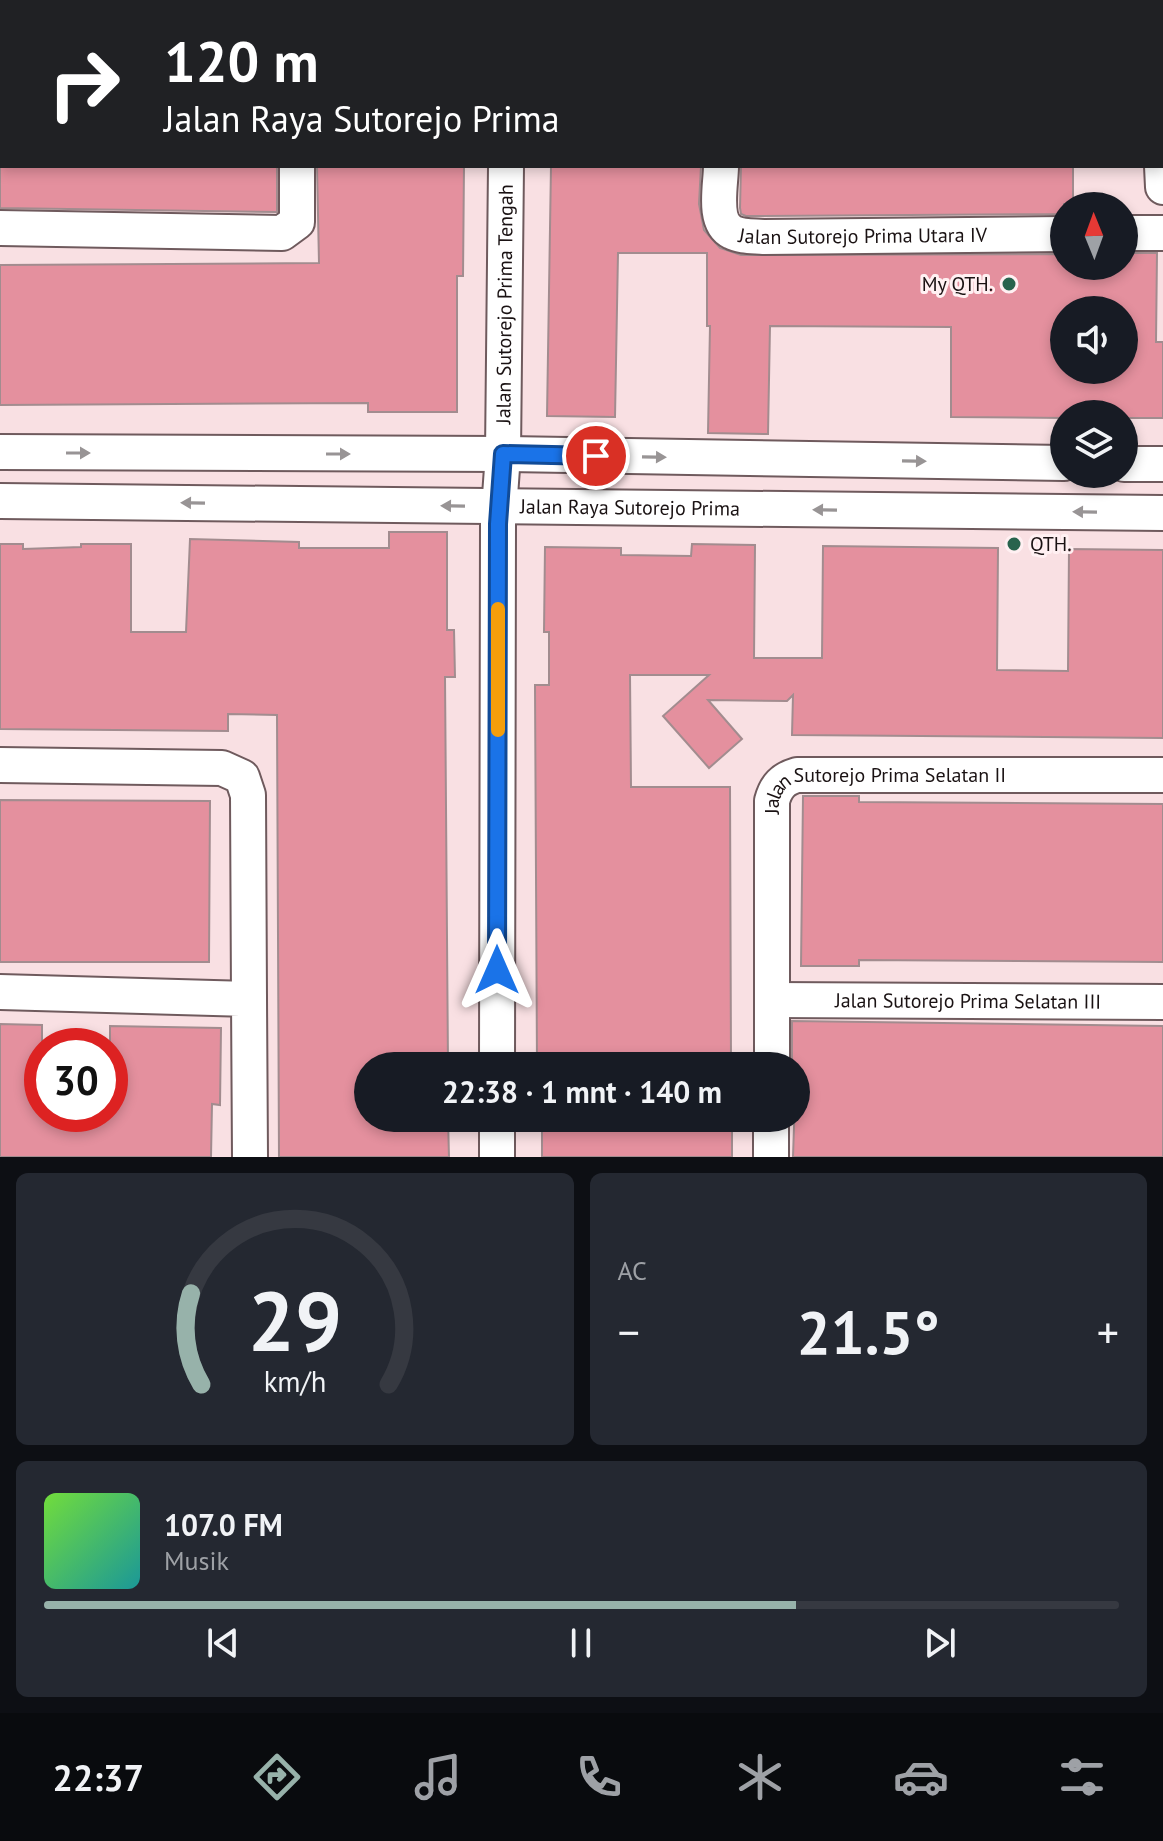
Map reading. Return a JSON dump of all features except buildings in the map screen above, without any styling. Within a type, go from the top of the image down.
[{"type":"street","points":[[0,228],[282,233],[297,222],[297,168]]},
{"type":"street","name":"Jalan Sutorejo Prima Tengah","points":[[497,1052],[499,507],[503,454],[506,168]]},
{"type":"street","name":"Jalan Sutorejo Prima Utara IV","points":[[721,168],[720,217],[726,228],[736,234],[764,237],[1050,234]]},
{"type":"street","points":[[1138,233],[1163,233]]},
{"type":"street","points":[[0,452],[503,454],[1050,463]]},
{"type":"street","points":[[1138,464],[1163,464]]},
{"type":"street","name":"Jalan Raya Sutorejo Prima","points":[[0,501],[1163,513]]},
{"type":"street","points":[[0,765],[222,768],[242,777],[248,795],[250,1157]]},
{"type":"street","name":"Jalan Sutorejo Prima Selatan II","points":[[772,1052],[772,801],[778,785],[789,777],[1163,775]]},
{"type":"street","points":[[0,992],[249,999]]},
{"type":"street","name":"Jalan Sutorejo Prima Selatan III","points":[[772,1000],[1163,1002]]},
{"type":"street","points":[[497,1132],[497,1157]]},
{"type":"street","points":[[771,1132],[771,1157]]},
{"type":"slow traffic","points":[[498,609],[498,730]]},
{"type":"place","name":"My QTH.","points":[[1009,284]]},
{"type":"place","name":"QTH.","points":[[1014,544]]},
{"type":"route","points":[[497,970],[498,524],[503,454],[596,456]]}]
